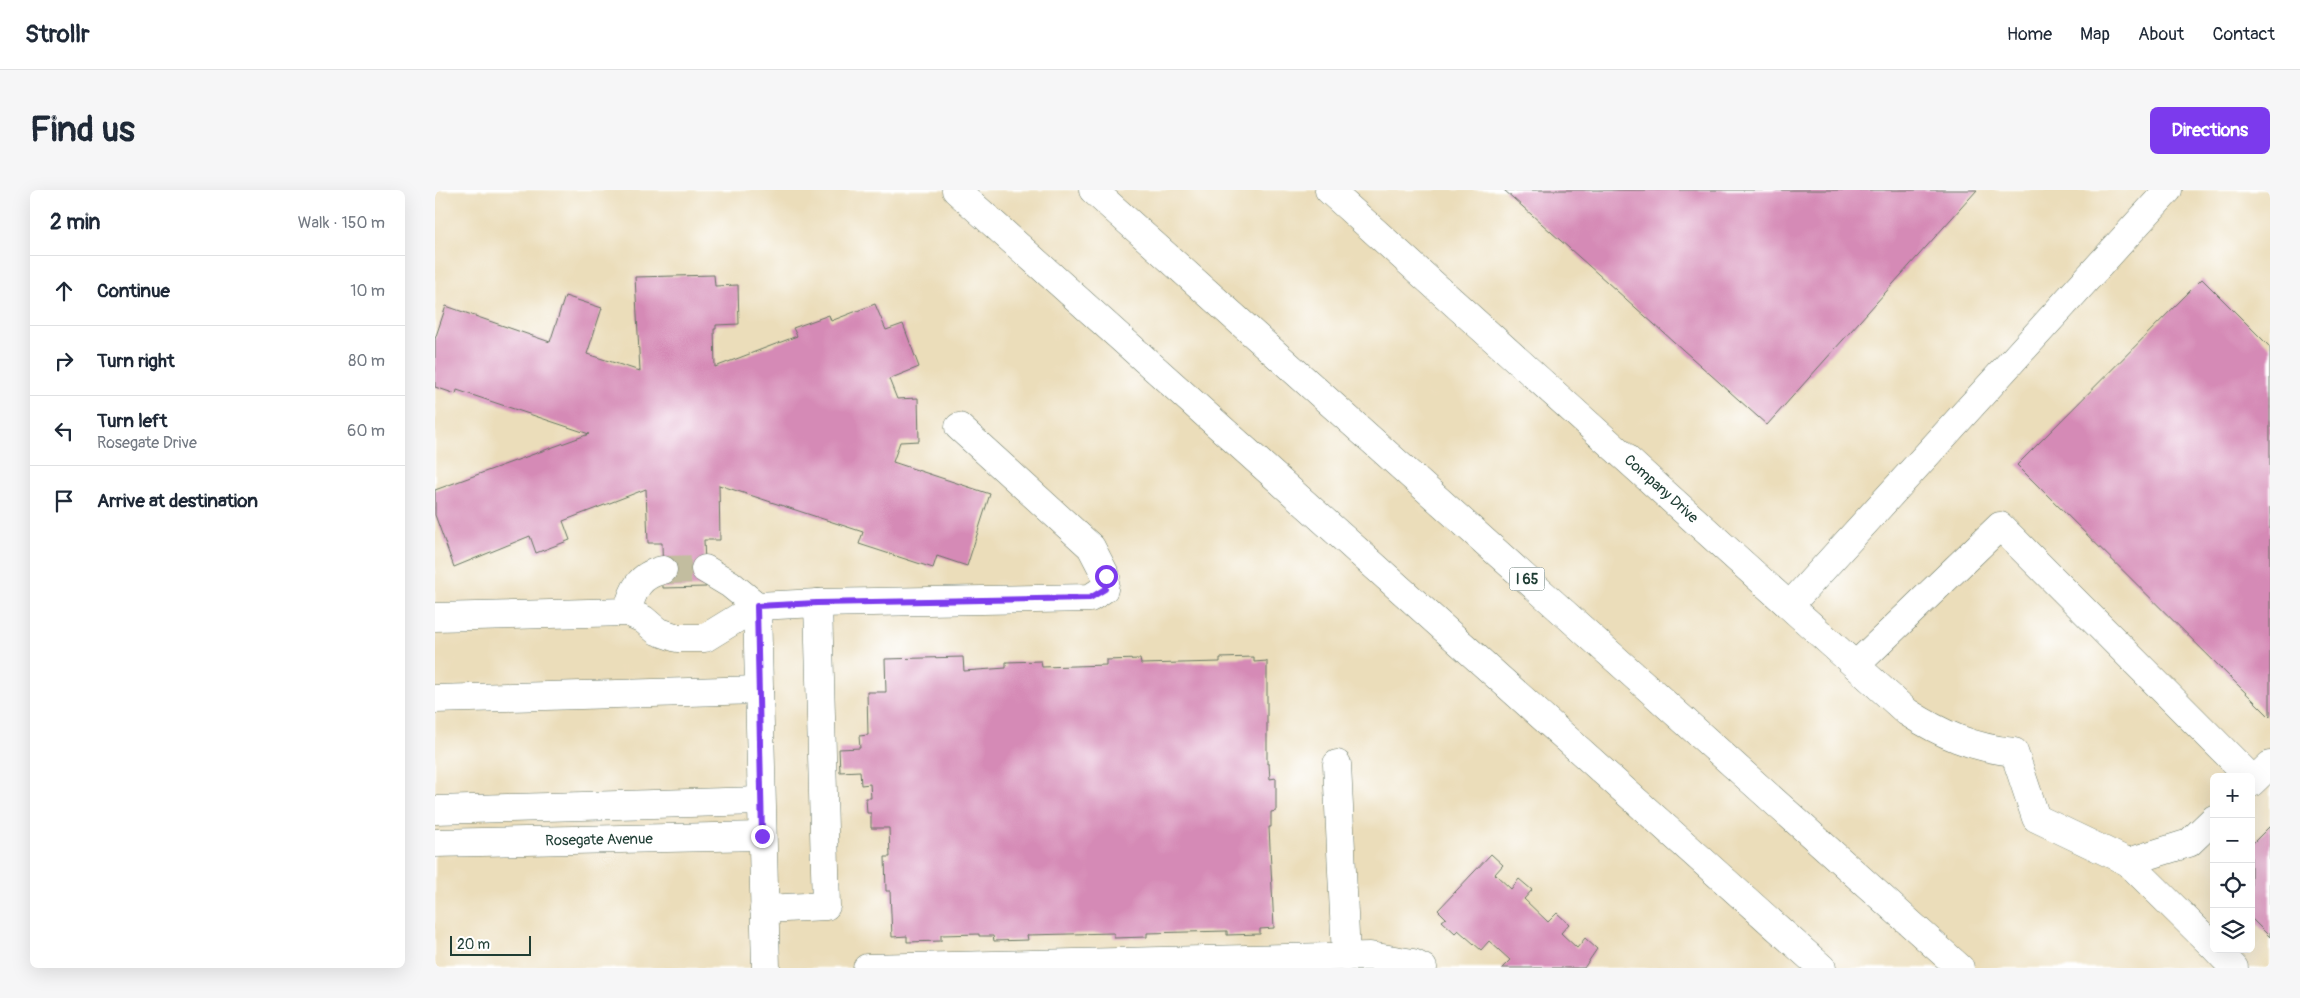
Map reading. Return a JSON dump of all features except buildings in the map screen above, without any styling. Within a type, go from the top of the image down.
[{"type":"main road","points":[[956,190],[1822,968]]},
{"type":"main road","name":"I 65","points":[[1093,190],[1960,968]]},
{"type":"main road","name":"Company Drive","points":[[1329,190],[1907,712],[1926,724],[1959,740],[1973,745],[2014,752],[2036,818],[2128,862]]},
{"type":"main road","points":[[1790,606],[2168,190]]},
{"type":"main road","points":[[435,618],[627,612],[643,619],[657,631],[677,638],[705,638],[757,606],[817,603],[1090,598],[1105,589],[1106,576],[1091,547],[959,427]]},
{"type":"main road","points":[[1856,665],[2000,526],[2251,773]]},
{"type":"main road","points":[[705,569],[729,584],[757,606]]},
{"type":"main road","points":[[627,612],[632,592],[641,580],[653,572],[663,570]]},
{"type":"main road","points":[[765,909],[826,906],[817,603]]},
{"type":"main road","points":[[757,606],[766,968]]},
{"type":"main road","points":[[435,699],[759,690]]},
{"type":"main road","points":[[1337,764],[1346,957]]},
{"type":"main road","points":[[435,810],[761,802]]},
{"type":"main road","points":[[2210,823],[2189,843],[2128,862],[2210,943]]},
{"type":"main road","name":"Rosegate Avenue","points":[[435,843],[762,836]]},
{"type":"main road","points":[[2220,953],[2235,968]]},
{"type":"main road","points":[[867,968],[1381,956],[1413,963],[1423,968]]},
{"type":"tunnel","points":[[663,570],[705,569]]},
{"type":"route","points":[[762,836],[757,606],[817,603],[1090,598],[1105,589],[1106,576]]}]
